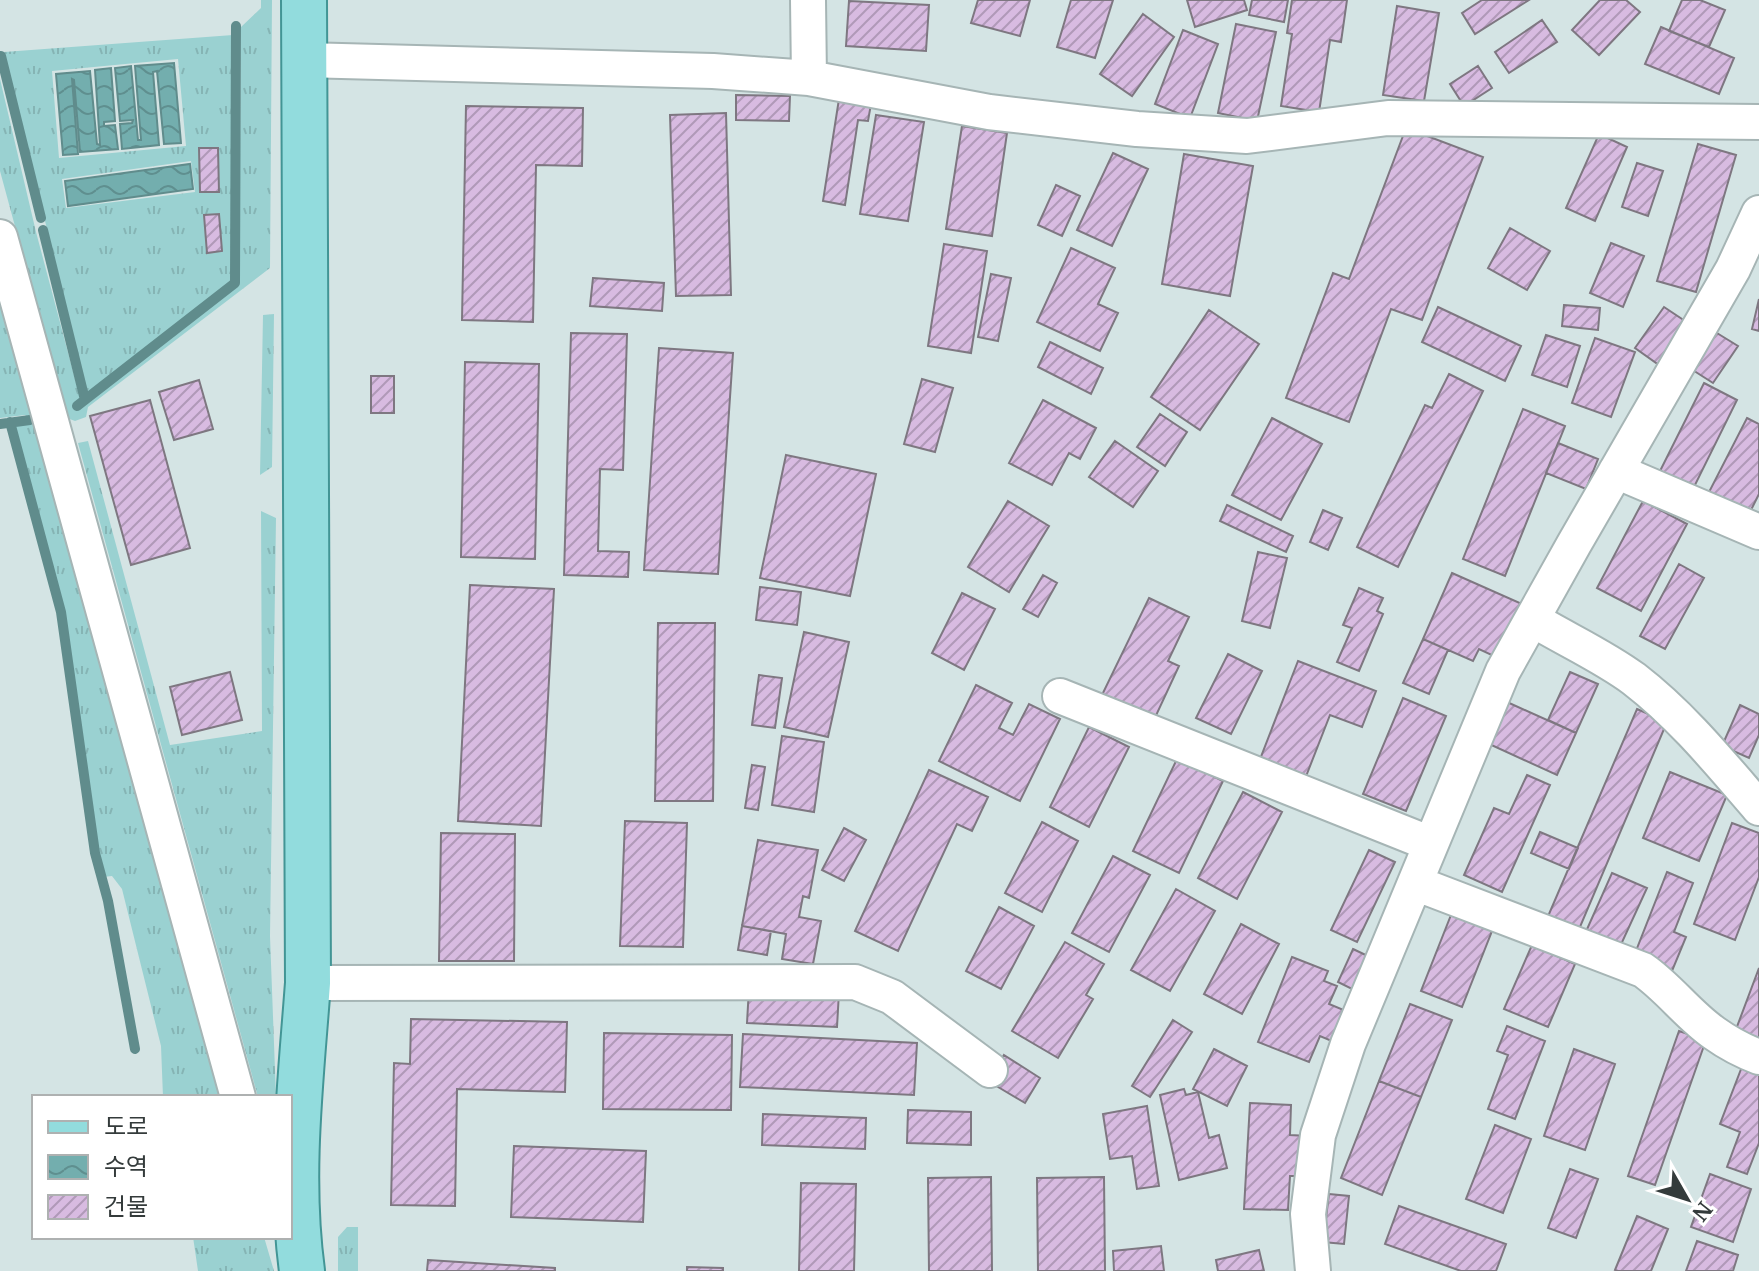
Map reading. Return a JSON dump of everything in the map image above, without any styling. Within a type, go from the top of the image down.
[{"type":"main road","points":[[296,1242],[297,1141],[308,983],[304,0]]},
{"type":"street","points":[[808,0],[809,78]]},
{"type":"street","points":[[304,60],[713,71],[809,78],[989,112],[1137,129],[1247,136],[1388,118],[1759,118]]},
{"type":"street","points":[[1313,1271],[1308,1214],[1318,1135],[1348,1044],[1503,671],[1733,269],[1759,213]]},
{"type":"street","points":[[0,237],[237,1095]]},
{"type":"street","points":[[1616,471],[1759,532]]},
{"type":"street","points":[[1532,619],[1631,677],[1654,696],[1700,740],[1759,808]]},
{"type":"street","points":[[1060,696],[1431,844]]},
{"type":"street","points":[[1415,883],[1643,970],[1665,985],[1712,1032],[1759,1057]]},
{"type":"street","points":[[308,983],[855,982],[892,997],[990,1070]]},
{"type":"green space","points":[[261,0],[272,0],[270,268],[88,407],[86,417],[75,421],[67,418],[0,171],[0,79],[36,232],[82,405],[239,284],[241,27],[261,8]]},
{"type":"green space","points":[[233,35],[231,281],[87,394],[4,52]],"holes":[[[178,59],[186,146],[59,158],[52,71]],[[191,161],[195,192],[66,208],[62,179]]]},
{"type":"green space","points":[[0,299],[223,1095],[163,1095],[161,1046],[122,889],[112,876],[103,877],[97,852],[63,611],[13,424],[29,423],[29,419],[25,415],[0,418]]},
{"type":"green space","points":[[274,314],[272,467],[260,475],[263,315]]},
{"type":"green space","points":[[88,441],[170,745],[262,731],[261,511],[276,518],[270,936],[276,1095],[257,1095],[78,443]]},
{"type":"green space","points":[[347,1227],[358,1227],[358,1271],[338,1271],[338,1237]]},
{"type":"green space","points":[[193,1239],[265,1239],[274,1271],[198,1271]]},
{"type":"water","points":[[174,63],[181,143],[164,144],[157,71],[153,72],[159,145],[122,149],[120,124],[132,123],[133,120],[120,121],[115,68],[131,66],[138,140],[141,140],[135,66]]},
{"type":"water","points":[[111,68],[115,121],[104,122],[104,126],[115,125],[118,149],[80,152],[72,79],[78,154],[63,155],[56,74],[90,71],[97,144],[100,145],[95,70]]},
{"type":"water","points":[[190,164],[193,189],[68,206],[65,181]]},
{"type":"building","points":[[978,0],[1030,0],[1020,36],[971,23]]},
{"type":"building","points":[[1071,0],[1113,0],[1095,58],[1057,47]]},
{"type":"building","points":[[1187,0],[1244,0],[1247,10],[1195,27]]},
{"type":"building","points":[[1252,0],[1288,0],[1284,22],[1249,15]]},
{"type":"building","points":[[1292,0],[1347,0],[1341,42],[1330,40],[1319,112],[1281,106],[1292,34],[1287,33]]},
{"type":"building","points":[[1482,0],[1529,0],[1475,34],[1462,13]]},
{"type":"building","points":[[1600,0],[1626,0],[1640,12],[1599,55],[1572,30]]},
{"type":"building","points":[[1682,0],[1700,0],[1725,10],[1709,47],[1669,31]]},
{"type":"building","points":[[849,1],[929,5],[926,51],[846,46]]},
{"type":"building","points":[[1397,6],[1439,13],[1424,101],[1383,95]]},
{"type":"building","points":[[1143,14],[1174,37],[1132,96],[1100,74]]},
{"type":"building","points":[[1542,20],[1557,42],[1509,73],[1495,52]]},
{"type":"building","points":[[1236,24],[1276,32],[1257,121],[1218,113]]},
{"type":"building","points":[[1661,27],[1734,58],[1719,94],[1645,64]]},
{"type":"building","points":[[1183,30],[1218,44],[1190,118],[1155,104]]},
{"type":"building","points":[[1478,66],[1492,88],[1464,106],[1450,84]]},
{"type":"building","points":[[736,95],[790,96],[789,121],[736,120]]},
{"type":"building","points":[[839,99],[871,104],[868,121],[858,120],[845,205],[823,201]]},
{"type":"building","points":[[466,106],[583,108],[582,166],[536,165],[533,322],[462,320]]},
{"type":"building","points":[[726,113],[731,295],[676,296],[670,115]]},
{"type":"building","points":[[876,115],[924,122],[908,221],[860,214]]},
{"type":"building","points":[[962,126],[1007,133],[992,236],[946,229]]},
{"type":"building","points":[[1406,128],[1483,157],[1422,320],[1391,309],[1349,422],[1286,398],[1333,273],[1349,279]]},
{"type":"building","points":[[1599,134],[1627,147],[1595,221],[1566,208]]},
{"type":"building","points":[[1698,144],[1736,155],[1696,292],[1657,281]]},
{"type":"building","points":[[199,148],[218,148],[219,192],[200,192]]},
{"type":"building","points":[[1113,153],[1148,169],[1112,246],[1077,230]]},
{"type":"building","points":[[1184,154],[1253,166],[1230,296],[1162,284]]},
{"type":"building","points":[[1637,163],[1663,171],[1648,216],[1622,207]]},
{"type":"building","points":[[1056,185],[1080,196],[1062,236],[1038,225]]},
{"type":"building","points":[[219,214],[222,251],[207,253],[204,215]]},
{"type":"building","points":[[1510,228],[1550,251],[1527,290],[1488,268]]},
{"type":"building","points":[[1611,243],[1644,256],[1623,307],[1590,293]]},
{"type":"building","points":[[944,244],[987,251],[971,353],[928,346]]},
{"type":"building","points":[[1071,248],[1115,268],[1098,304],[1118,313],[1100,351],[1037,322]]},
{"type":"building","points":[[991,274],[1011,278],[998,341],[978,337]]},
{"type":"building","points":[[593,278],[664,283],[662,311],[590,306]]},
{"type":"building","points":[[1759,299],[1759,331],[1752,329]]},
{"type":"building","points":[[1564,305],[1600,308],[1598,330],[1562,326]]},
{"type":"building","points":[[1438,307],[1521,346],[1505,381],[1422,342]]},
{"type":"building","points":[[1664,307],[1688,323],[1659,365],[1635,348]]},
{"type":"building","points":[[1209,310],[1259,344],[1200,430],[1151,397]]},
{"type":"building","points":[[1712,330],[1738,346],[1713,383],[1688,367]]},
{"type":"building","points":[[571,333],[627,334],[623,470],[600,469],[598,551],[629,552],[628,577],[564,575]]},
{"type":"building","points":[[1546,335],[1580,346],[1567,387],[1532,375]]},
{"type":"building","points":[[1595,338],[1635,352],[1611,417],[1572,403]]},
{"type":"building","points":[[1050,342],[1103,368],[1091,394],[1038,367]]},
{"type":"building","points":[[659,348],[733,353],[718,574],[644,570]]},
{"type":"building","points":[[465,362],[539,364],[535,559],[461,557]]},
{"type":"building","points":[[1449,374],[1483,391],[1398,567],[1357,547],[1425,405],[1432,408]]},
{"type":"building","points":[[371,376],[394,376],[394,413],[371,413]]},
{"type":"building","points":[[922,379],[953,388],[935,452],[904,444]]},
{"type":"building","points":[[199,380],[213,429],[174,440],[159,392]]},
{"type":"building","points":[[1704,383],[1737,400],[1693,489],[1659,473]]},
{"type":"building","points":[[150,400],[190,548],[131,565],[90,416]]},
{"type":"building","points":[[1043,400],[1096,428],[1080,459],[1069,453],[1052,485],[1009,463]]},
{"type":"building","points":[[1523,409],[1565,426],[1505,576],[1463,559]]},
{"type":"building","points":[[1160,414],[1187,432],[1165,466],[1137,447]]},
{"type":"building","points":[[1272,418],[1322,444],[1281,520],[1232,495]]},
{"type":"building","points":[[1747,418],[1759,424],[1759,494],[1748,516],[1708,494]]},
{"type":"building","points":[[1115,441],[1158,471],[1133,507],[1089,477]]},
{"type":"building","points":[[1558,443],[1598,459],[1586,489],[1546,473]]},
{"type":"building","points":[[786,455],[876,474],[850,596],[760,578]]},
{"type":"building","points":[[1008,501],[1049,526],[1009,592],[968,567]]},
{"type":"building","points":[[1643,501],[1687,524],[1641,611],[1597,588]]},
{"type":"building","points":[[1227,505],[1293,536],[1286,552],[1220,521]]},
{"type":"building","points":[[1323,510],[1342,518],[1328,550],[1310,542]]},
{"type":"building","points":[[1258,552],[1287,558],[1270,628],[1242,621]]},
{"type":"building","points":[[1679,564],[1704,578],[1665,649],[1640,636]]},
{"type":"building","points":[[1452,573],[1522,604],[1498,658],[1479,649],[1473,661],[1423,639]]},
{"type":"building","points":[[1043,575],[1057,583],[1038,617],[1023,609]]},
{"type":"building","points":[[470,585],[554,589],[541,826],[458,821]]},
{"type":"building","points":[[760,587],[801,592],[797,625],[756,620]]},
{"type":"building","points":[[1359,588],[1383,598],[1377,611],[1383,614],[1359,671],[1337,662],[1352,628],[1343,625]]},
{"type":"building","points":[[962,593],[995,609],[964,670],[932,653]]},
{"type":"building","points":[[1149,598],[1189,617],[1168,661],[1179,666],[1153,722],[1101,697]]},
{"type":"building","points":[[658,623],[715,623],[713,801],[655,801]]},
{"type":"building","points":[[804,632],[849,642],[828,737],[784,727]]},
{"type":"building","points":[[1423,639],[1448,650],[1429,694],[1403,683]]},
{"type":"building","points":[[1228,654],[1262,671],[1231,734],[1196,718]]},
{"type":"building","points":[[1298,661],[1376,691],[1362,727],[1330,715],[1303,784],[1257,767]]},
{"type":"building","points":[[230,672],[242,720],[182,735],[170,687]]},
{"type":"building","points":[[1570,672],[1598,684],[1576,733],[1548,720]]},
{"type":"building","points":[[759,675],[782,678],[775,728],[752,725]]},
{"type":"building","points":[[976,685],[1012,703],[999,728],[1013,735],[1029,704],[1060,719],[1020,801],[939,761]]},
{"type":"building","points":[[1403,698],[1446,716],[1406,811],[1363,794]]},
{"type":"building","points":[[1507,702],[1576,733],[1557,775],[1487,743]]},
{"type":"building","points":[[1740,705],[1759,714],[1759,735],[1749,758],[1722,746]]},
{"type":"building","points":[[1637,709],[1667,722],[1577,934],[1546,921]]},
{"type":"building","points":[[1089,727],[1129,747],[1089,827],[1050,807]]},
{"type":"building","points":[[782,736],[824,742],[814,812],[772,805]]},
{"type":"building","points":[[1177,759],[1223,781],[1179,873],[1133,851]]},
{"type":"building","points":[[752,765],[765,767],[758,810],[745,808]]},
{"type":"building","points":[[929,770],[988,797],[972,831],[957,824],[898,951],[855,931]]},
{"type":"building","points":[[1670,772],[1727,795],[1699,861],[1643,838]]},
{"type":"building","points":[[1527,775],[1550,785],[1502,892],[1464,875],[1494,808],[1509,814]]},
{"type":"building","points":[[1243,792],[1282,812],[1237,899],[1198,878]]},
{"type":"building","points":[[625,821],[687,823],[683,947],[620,946]]},
{"type":"building","points":[[1042,822],[1078,841],[1042,912],[1005,893]]},
{"type":"building","points":[[1732,823],[1759,833],[1759,877],[1735,940],[1694,924]]},
{"type":"building","points":[[844,828],[866,840],[844,881],[822,870]]},
{"type":"building","points":[[1540,832],[1578,848],[1569,869],[1531,853]]},
{"type":"building","points":[[441,833],[515,834],[514,961],[439,961]]},
{"type":"building","points":[[758,840],[818,850],[809,898],[803,896],[799,917],[821,921],[813,964],[782,959],[786,934],[742,926]]},
{"type":"building","points":[[1369,850],[1395,862],[1357,942],[1331,930]]},
{"type":"building","points":[[1113,856],[1150,875],[1109,952],[1072,933]]},
{"type":"building","points":[[1667,872],[1693,883],[1674,932],[1686,937],[1672,971],[1634,956]]},
{"type":"building","points":[[1612,873],[1647,888],[1618,951],[1584,936]]},
{"type":"building","points":[[1176,889],[1215,911],[1170,991],[1131,970]]},
{"type":"building","points":[[999,907],[1034,926],[1001,989],[966,971]]},
{"type":"building","points":[[1451,915],[1492,931],[1462,1007],[1421,991]]},
{"type":"building","points":[[1241,924],[1279,944],[1242,1014],[1204,994]]},
{"type":"building","points":[[742,926],[771,931],[767,955],[738,950]]},
{"type":"building","points":[[1065,942],[1104,964],[1086,995],[1093,999],[1058,1058],[1012,1031]]},
{"type":"building","points":[[1532,945],[1575,964],[1548,1027],[1504,1009]]},
{"type":"building","points":[[1353,949],[1370,957],[1354,990],[1338,982]]},
{"type":"building","points":[[1292,957],[1328,971],[1324,981],[1337,986],[1329,1004],[1346,1011],[1334,1042],[1320,1036],[1309,1062],[1258,1042]]},
{"type":"building","points":[[1759,968],[1759,1041],[1735,1032]]},
{"type":"building","points":[[749,988],[839,992],[837,1027],[747,1023]]},
{"type":"building","points":[[1410,1004],[1452,1020],[1421,1097],[1379,1081]]},
{"type":"building","points":[[411,1019],[567,1022],[565,1092],[457,1089],[455,1206],[391,1205],[394,1063],[410,1064]]},
{"type":"building","points":[[1173,1020],[1192,1032],[1150,1097],[1132,1086]]},
{"type":"building","points":[[1507,1026],[1545,1041],[1515,1119],[1488,1109],[1508,1055],[1497,1051]]},
{"type":"building","points":[[1679,1031],[1706,1040],[1655,1185],[1628,1176]]},
{"type":"building","points":[[604,1033],[732,1035],[731,1110],[603,1109]]},
{"type":"building","points":[[743,1034],[917,1043],[914,1095],[740,1087]]},
{"type":"building","points":[[1214,1049],[1247,1066],[1227,1106],[1193,1089]]},
{"type":"building","points":[[1574,1049],[1615,1064],[1585,1150],[1544,1136]]},
{"type":"building","points":[[1004,1055],[1040,1078],[1025,1103],[988,1081]]},
{"type":"building","points":[[1743,1064],[1759,1070],[1759,1143],[1747,1174],[1727,1167],[1740,1132],[1720,1124]]},
{"type":"building","points":[[1379,1081],[1421,1097],[1382,1195],[1341,1178]]},
{"type":"building","points":[[1184,1089],[1186,1095],[1198,1092],[1209,1138],[1219,1135],[1227,1168],[1179,1180],[1160,1095]]},
{"type":"building","points":[[1250,1103],[1291,1105],[1290,1135],[1308,1136],[1306,1176],[1290,1176],[1288,1210],[1244,1209]]},
{"type":"building","points":[[1147,1106],[1159,1186],[1137,1189],[1132,1156],[1110,1159],[1103,1114]]},
{"type":"building","points":[[908,1110],[971,1112],[971,1145],[907,1143]]},
{"type":"building","points":[[763,1114],[866,1118],[865,1149],[762,1145]]},
{"type":"building","points":[[1495,1125],[1531,1139],[1503,1213],[1466,1199]]},
{"type":"building","points":[[514,1146],[646,1151],[643,1222],[511,1217]]},
{"type":"building","points":[[1570,1169],[1598,1179],[1576,1238],[1548,1228]]},
{"type":"building","points":[[1710,1174],[1751,1189],[1733,1242],[1691,1227]]},
{"type":"building","points":[[991,1177],[992,1271],[929,1271],[928,1178]]},
{"type":"building","points":[[1104,1177],[1105,1271],[1038,1271],[1037,1178]]},
{"type":"building","points":[[801,1183],[856,1184],[854,1271],[799,1271]]},
{"type":"building","points":[[1329,1194],[1349,1196],[1344,1244],[1323,1242]]},
{"type":"building","points":[[1399,1206],[1506,1244],[1496,1271],[1461,1271],[1385,1244]]},
{"type":"building","points":[[1637,1216],[1668,1229],[1651,1271],[1615,1270]]},
{"type":"building","points":[[1697,1241],[1738,1255],[1733,1271],[1686,1271]]},
{"type":"building","points":[[1161,1246],[1164,1271],[1114,1271],[1113,1251]]},
{"type":"building","points":[[1259,1250],[1264,1271],[1218,1271],[1216,1260]]},
{"type":"building","points":[[428,1260],[555,1268],[555,1271],[427,1271]]},
{"type":"building","points":[[687,1267],[723,1268],[723,1271],[687,1271]]},
{"type":"waterway","points":[[77,406],[235,283],[236,26]]},
{"type":"waterway","points":[[1,56],[41,218]]},
{"type":"waterway","points":[[43,230],[85,400]]},
{"type":"waterway","points":[[0,424],[30,420]]},
{"type":"waterway","points":[[10,422],[61,612],[95,853],[108,901],[135,1049]]}]
